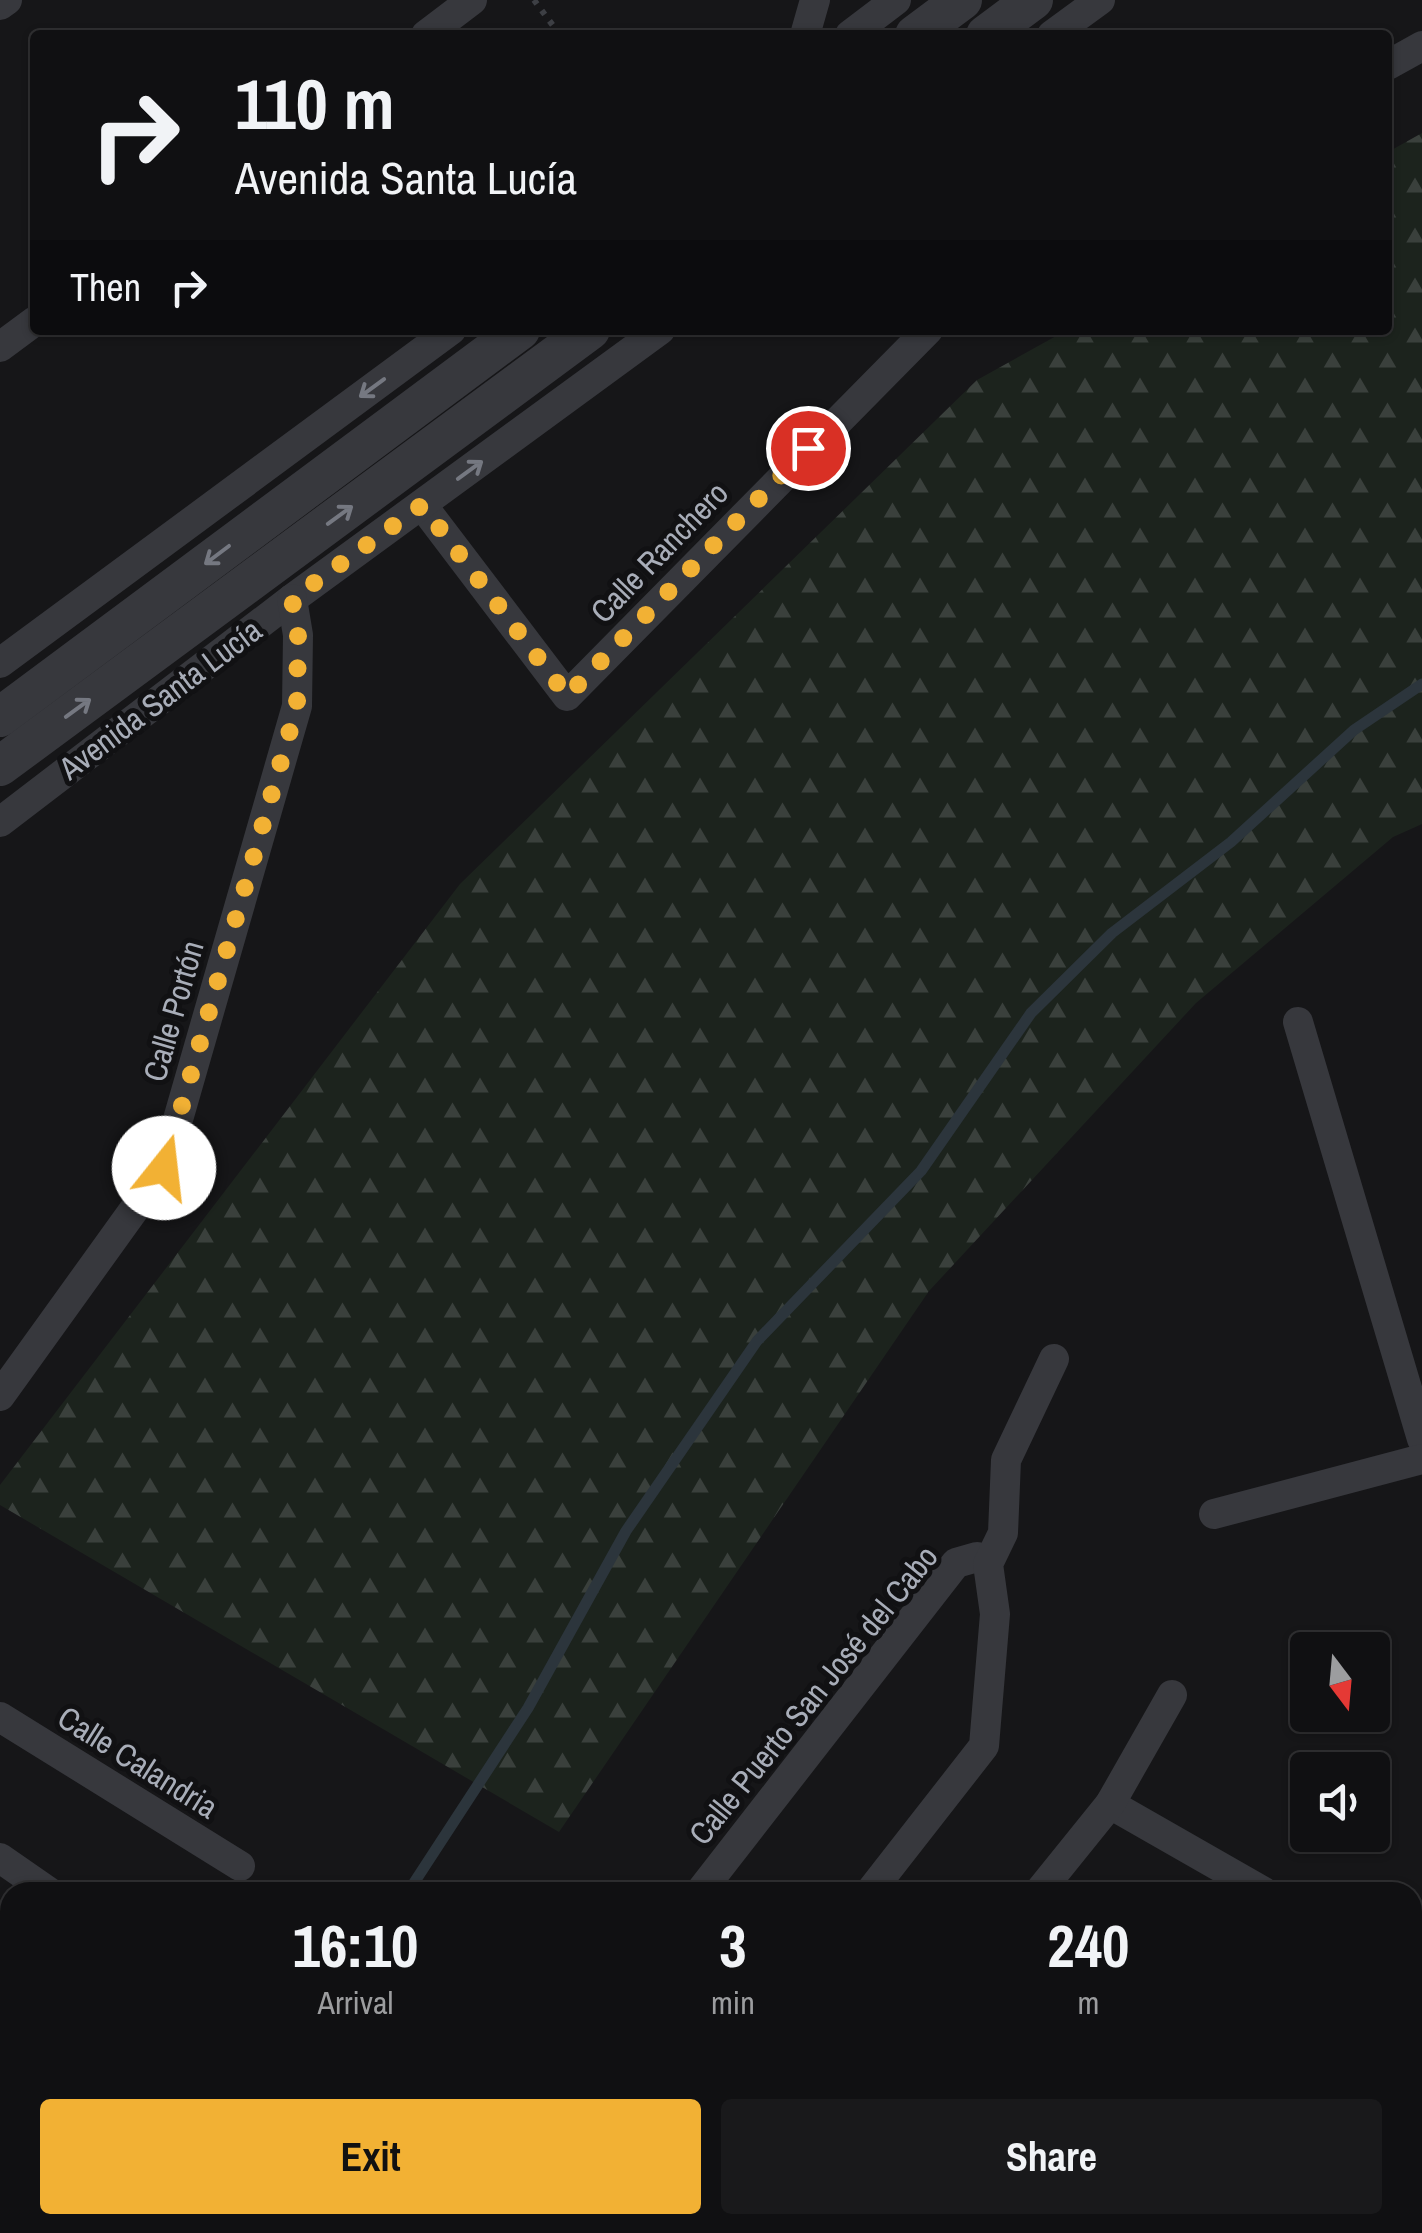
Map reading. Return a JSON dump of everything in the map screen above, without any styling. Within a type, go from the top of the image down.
[{"type":"street","points":[[0,5],[7,0]]},
{"type":"street","points":[[433,30],[472,0]]},
{"type":"street","points":[[806,30],[814,0]]},
{"type":"street","points":[[857,30],[896,0]]},
{"type":"street","points":[[922,30],[962,0]]},
{"type":"street","points":[[993,30],[1033,0]]},
{"type":"street","points":[[1059,30],[1100,0]]},
{"type":"street","points":[[1392,63],[1422,46]]},
{"type":"street","points":[[0,347],[30,325]]},
{"type":"street","points":[[0,663],[444,335]]},
{"type":"street","points":[[0,717],[513,335]]},
{"type":"street","name":"Avenida Santa Lucía","points":[[0,766],[583,335]]},
{"type":"street","name":"Avenida Santa Lucía","points":[[0,822],[292,599],[653,335]]},
{"type":"street","name":"Calle Ranchero","points":[[422,505],[567,696],[923,335]]},
{"type":"street","name":"Calle Portón","points":[[0,1396],[164,1168],[297,706],[298,636],[292,599]]},
{"type":"street","points":[[1298,1022],[1422,1439]]},
{"type":"street","points":[[878,1882],[984,1746],[995,1614],[988,1564],[1003,1532],[1006,1460],[1054,1359]]},
{"type":"street","points":[[1214,1514],[1422,1459]]},
{"type":"street","name":"Calle Puerto San José del Cabo","points":[[708,1882],[956,1562],[976,1558],[988,1564]]},
{"type":"street","points":[[1046,1882],[1110,1804],[1172,1695]]},
{"type":"street","name":"Calle Calandria","points":[[0,1716],[240,1866]]},
{"type":"street","points":[[1110,1804],[1246,1882]]},
{"type":"street","points":[[0,1858],[35,1882]]},
{"type":"path","points":[[534,0],[556,30]]},
{"type":"green space","points":[[1422,133],[1422,824],[1393,837],[1196,1003],[929,1291],[559,1832],[0,1505],[0,1485],[460,884],[977,380],[1058,335],[1392,335],[1392,150]]},
{"type":"waterway","points":[[415,1882],[528,1708],[626,1531],[757,1341],[921,1171],[1031,1013],[1112,933],[1231,842],[1354,730],[1422,684]]},
{"type":"route","points":[[164,1168],[297,706],[298,636],[292,599],[422,505],[567,696],[808,448]]}]
